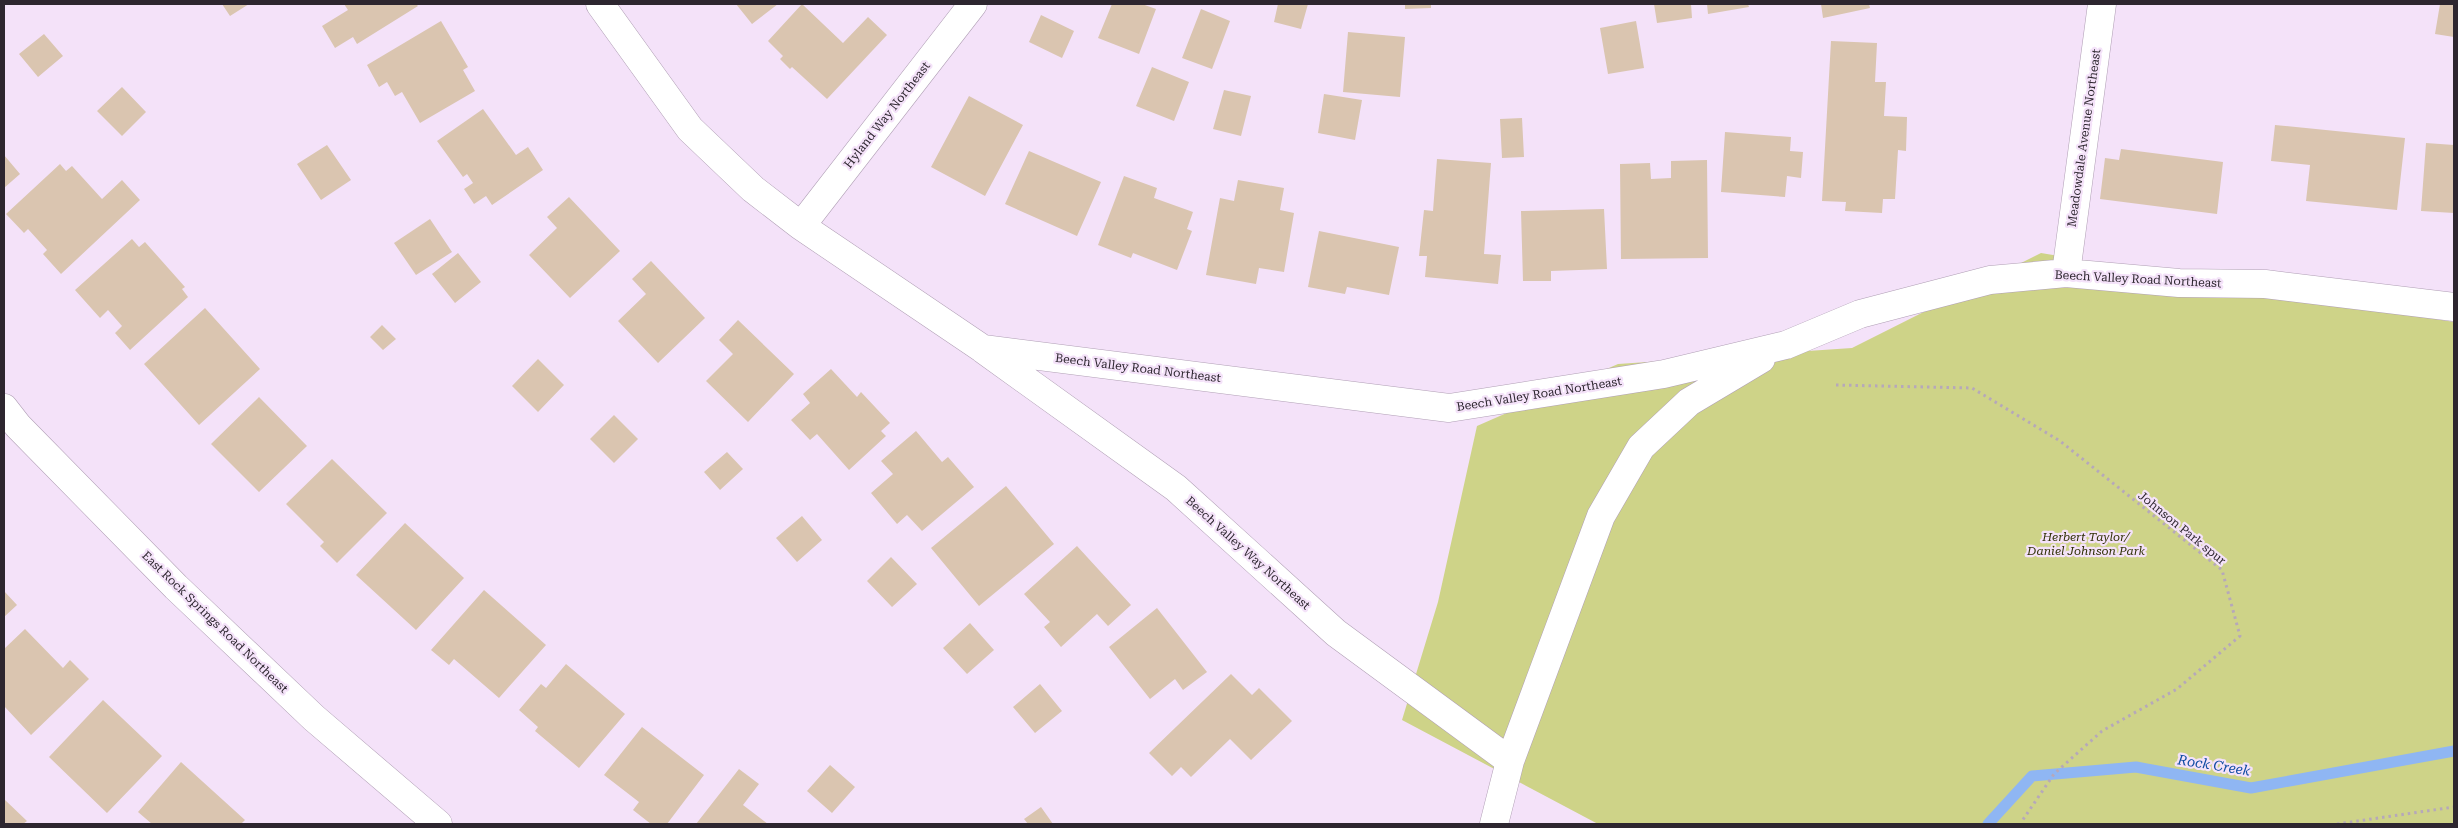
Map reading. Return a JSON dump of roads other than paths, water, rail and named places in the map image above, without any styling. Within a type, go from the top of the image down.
[{"type":"street","name":"Beech Valley Road Northeast","points":[[600,4],[690,129],[753,189],[801,226],[983,349],[1449,408],[1664,374],[1786,345],[1860,314],[1990,280],[2066,273],[2179,283],[2265,284],[2454,307]]},
{"type":"street","name":"Hyland Way Northeast","points":[[801,226],[973,4]]},
{"type":"street","name":"Meadowdale Avenue Northeast","points":[[2066,273],[2102,4]]},
{"type":"street","points":[[1494,824],[1510,760],[1601,516],[1641,447],[1689,402],[1786,345]]},
{"type":"street","name":"Beech Valley Way Northeast","points":[[983,349],[1176,488],[1336,634],[1510,760]]},
{"type":"street","name":"East Rock Springs Road Northeast","points":[[4,408],[25,433],[176,587],[314,718],[438,824]]},
{"type":"waterway","name":"Rock Creek","points":[[1988,824],[2032,776],[2136,767],[2251,788],[2454,751]]},
{"type":"park label","name":"Herbert Taylor/ Daniel Johnson Park","points":[[2086,544]]}]
